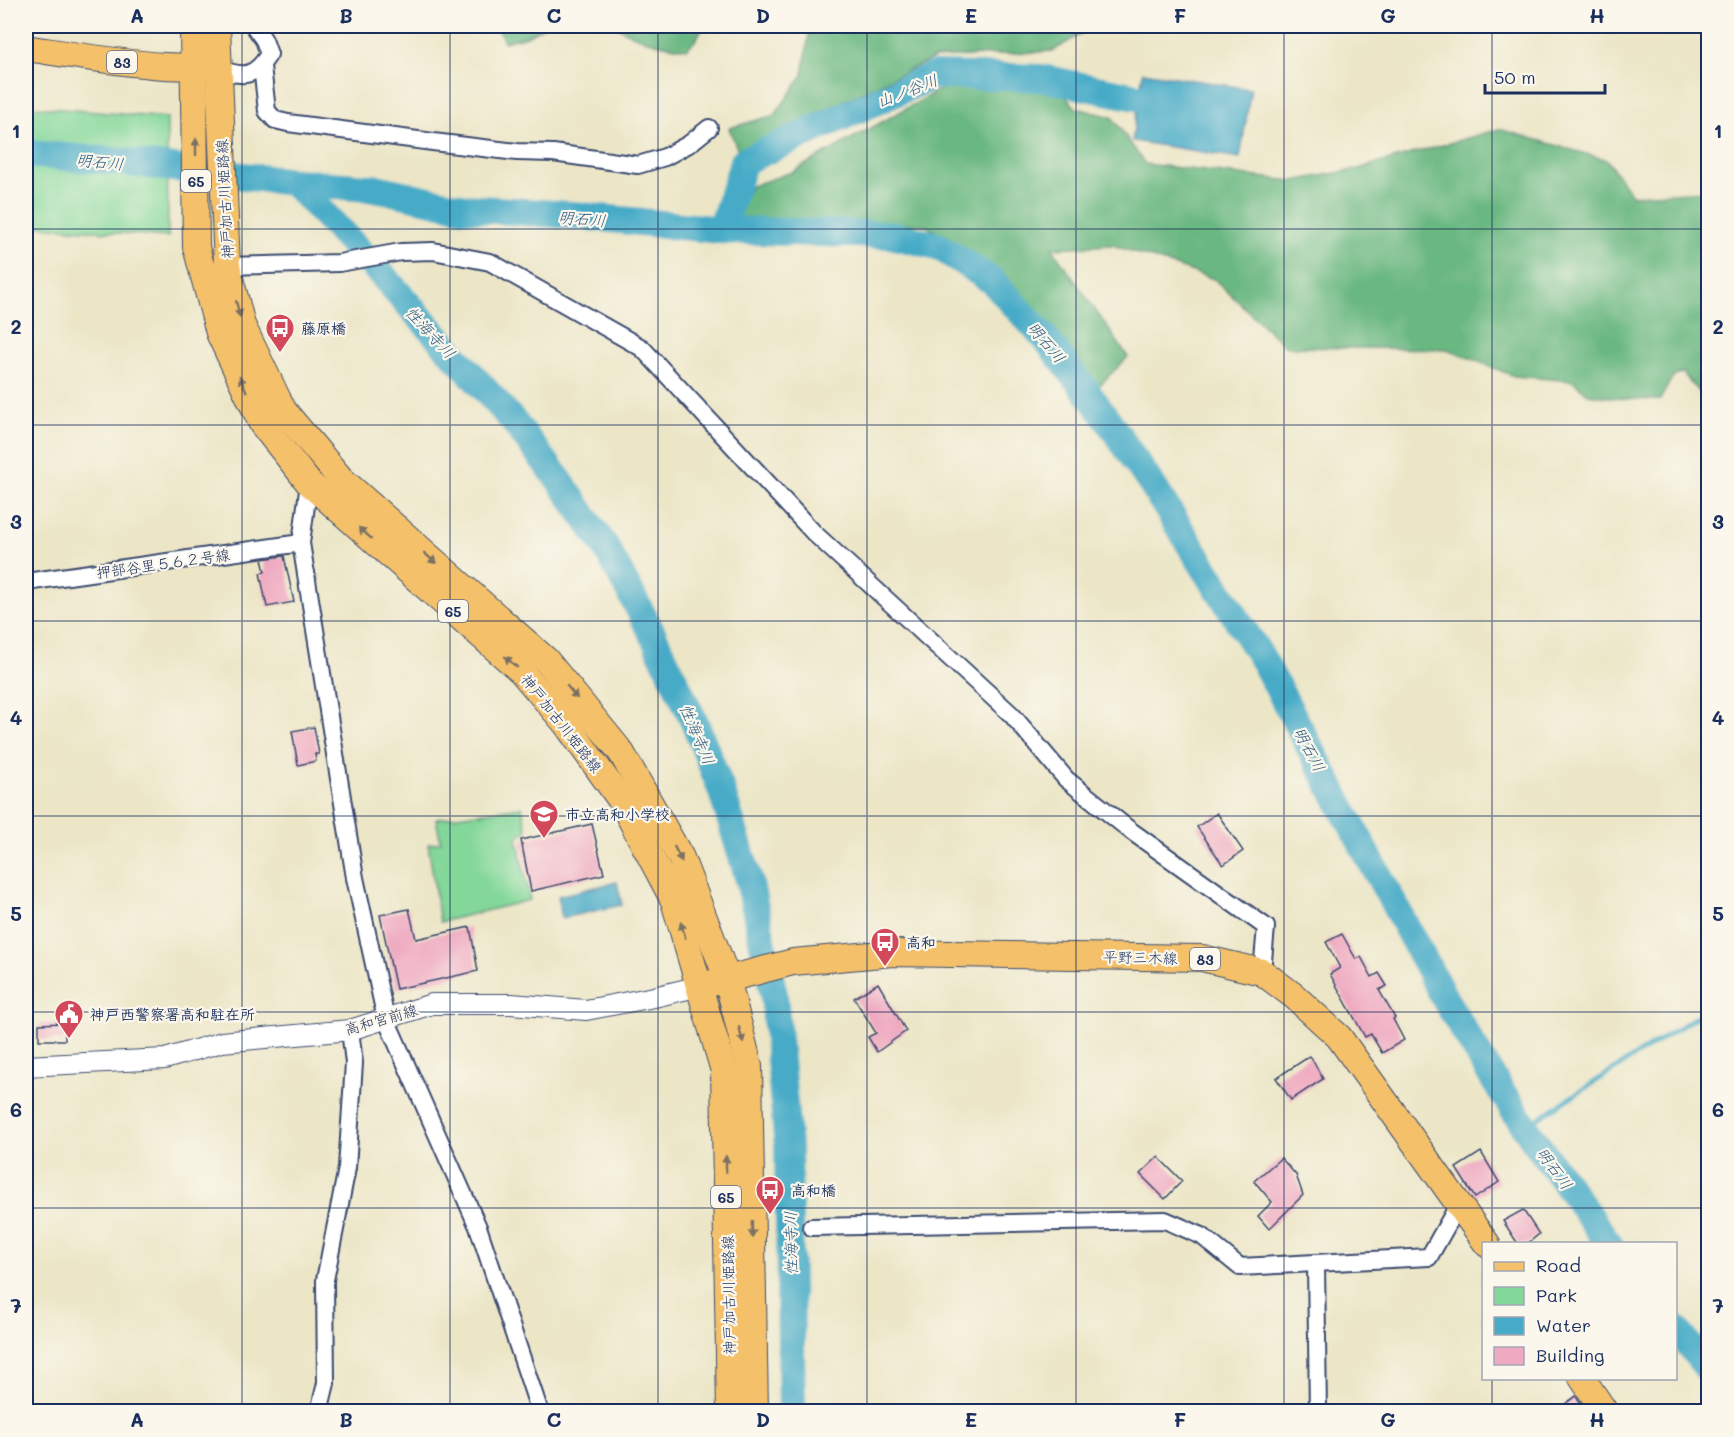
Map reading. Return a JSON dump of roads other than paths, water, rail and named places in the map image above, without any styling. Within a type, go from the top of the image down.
[{"type":"main road","name":"神戸加古川姫路線","points":[[193,26],[207,67],[220,121],[226,259],[242,325],[283,410],[341,479],[546,660],[621,752],[681,858],[728,978],[749,1066],[755,1412]]},
{"type":"main road","name":"神戸加古川姫路線","points":[[217,26],[195,115],[196,247],[219,333],[262,424],[309,483],[521,671],[567,725],[620,799],[674,901],[724,1071],[730,1412]]},
{"type":"main road","name":"83","points":[[26,48],[98,60],[207,67]]},
{"type":"main road","name":"平野三木線","points":[[700,986],[793,962],[893,953],[1202,958],[1262,972],[1294,996],[1339,1037],[1486,1242]]},
{"type":"main road","points":[[1583,1380],[1605,1412]]},
{"type":"street","points":[[207,67],[236,76],[251,74],[262,66],[269,54],[264,40],[254,26]]},
{"type":"street","points":[[262,66],[267,111],[275,120],[288,123],[464,146],[517,152],[553,153],[638,165],[665,157],[689,144],[709,128]]},
{"type":"street","points":[[226,259],[339,263],[401,252],[433,251],[490,262],[642,348],[814,533],[1012,715],[1066,779],[1131,831],[1266,927],[1262,972]]},
{"type":"street","points":[[309,483],[302,543],[355,878],[386,1019],[478,1227],[540,1412]]},
{"type":"street","name":"押部谷里５６２号線","points":[[26,582],[302,543]]},
{"type":"street","name":"高和宮前線","points":[[26,1066],[165,1059],[222,1042],[350,1030],[432,1004],[511,1004],[586,1010],[700,986]]},
{"type":"street","points":[[319,1412],[326,1383],[325,1280],[347,1168],[354,1063],[350,1030]]},
{"type":"street","points":[[811,1227],[1165,1220],[1202,1236],[1240,1266],[1316,1264],[1429,1257],[1460,1204]]},
{"type":"street","points":[[1316,1264],[1318,1412]]},
{"type":"water","points":[[1143,72],[1251,89],[1240,158],[1132,141]]},
{"type":"water","points":[[617,882],[622,905],[562,918],[558,896]]},
{"type":"waterway","name":"山ノ谷川","points":[[721,230],[744,161],[935,75],[1041,78],[1176,105]]},
{"type":"waterway","name":"明石川","points":[[26,154],[380,189],[464,208],[570,215],[721,230],[891,235],[938,246],[992,281],[1045,338],[1103,413],[1154,488],[1263,660],[1446,1001],[1534,1140],[1608,1242]]},
{"type":"waterway","name":"性海寺川","points":[[293,182],[383,276],[514,422],[559,480],[605,546],[651,631],[695,723],[721,789],[749,880],[774,995],[788,1147],[792,1412]]},
{"type":"waterway","points":[[1525,1127],[1708,1009]]},
{"type":"waterway","name":"明石川","points":[[1677,1330],[1708,1369]]},
{"type":"place","name":"藤原橋","points":[[280,354]]},
{"type":"place","name":"市立高和小学校","points":[[544,840]]},
{"type":"place","name":"高和","points":[[885,968]]},
{"type":"place","name":"神戸西警察署高和駐在所","points":[[69,1040]]},
{"type":"place","name":"高和橋","points":[[770,1216]]}]
